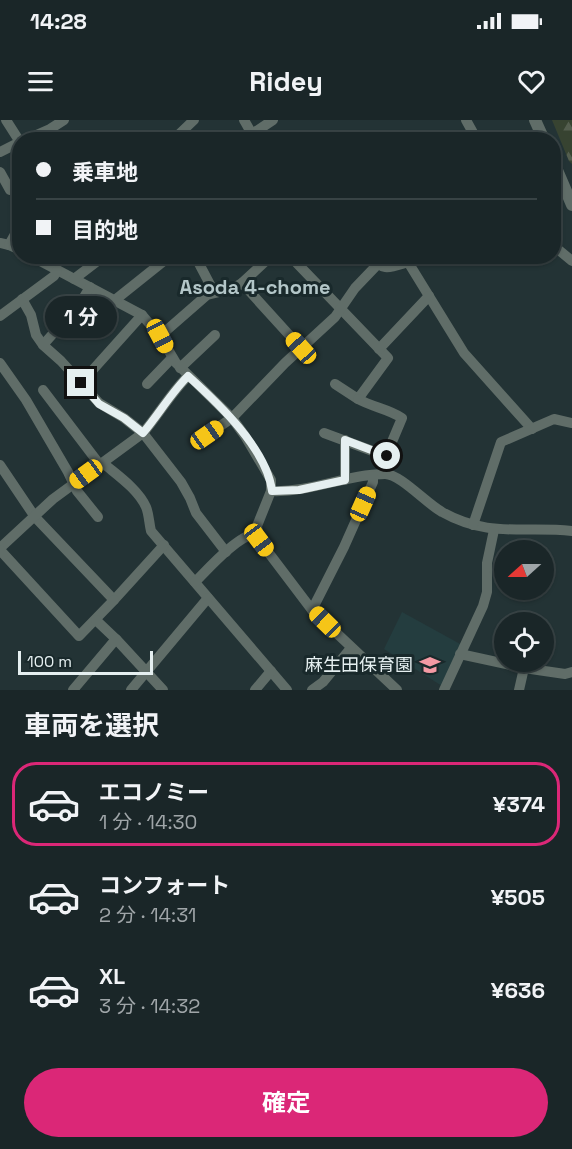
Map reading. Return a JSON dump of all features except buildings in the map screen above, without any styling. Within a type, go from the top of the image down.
[{"type":"street","points":[[43,132],[64,120]]},
{"type":"street","points":[[182,132],[195,120]]},
{"type":"street","points":[[258,132],[273,120]]},
{"type":"street","points":[[0,172],[10,190]]},
{"type":"street","points":[[561,179],[572,205]]},
{"type":"street","points":[[45,264],[142,315],[160,336],[172,358],[184,372],[232,418],[265,468],[270,480],[272,491],[257,526],[256,533],[259,540],[312,610],[393,689]]},
{"type":"street","points":[[74,279],[94,264]]},
{"type":"street","points":[[115,300],[160,264]]},
{"type":"street","points":[[199,264],[214,292]]},
{"type":"street","points":[[160,336],[207,296],[214,292],[232,289],[262,264]]},
{"type":"street","points":[[298,264],[388,358],[358,399]]},
{"type":"street","points":[[207,435],[232,418],[340,309],[355,288],[377,265],[387,268],[401,264]]},
{"type":"street","points":[[409,264],[464,353],[532,429]]},
{"type":"street","points":[[0,316],[54,276],[57,271]]},
{"type":"street","points":[[242,283],[301,348]]},
{"type":"street","points":[[43,345],[81,302],[90,288]]},
{"type":"street","points":[[379,349],[429,296]]},
{"type":"street","points":[[22,299],[31,315],[36,335],[43,345],[61,361],[99,404],[124,418],[143,433],[181,483],[196,513],[226,552]]},
{"type":"street","points":[[81,383],[142,315]]},
{"type":"street","points":[[164,545],[79,636],[0,549],[53,499],[143,433],[165,407],[184,372],[215,335]]},
{"type":"street","points":[[147,384],[172,358]]},
{"type":"street","points":[[0,363],[26,400],[73,484],[98,517]]},
{"type":"street","points":[[324,433],[387,456],[402,418],[396,413],[368,405],[335,384]]},
{"type":"street","points":[[43,390],[101,464],[140,499],[146,508],[151,531],[287,690]]},
{"type":"street","points":[[473,525],[501,442],[554,419],[572,423]]},
{"type":"street","points":[[345,440],[345,480]]},
{"type":"street","points":[[0,465],[35,517],[99,587],[114,600]]},
{"type":"street","points":[[272,491],[299,490],[387,474],[395,477],[450,517],[473,525],[494,530],[572,531]]},
{"type":"street","points":[[312,610],[344,547],[373,482],[373,476]]},
{"type":"street","points":[[444,690],[483,606],[487,592],[487,563],[494,530]]},
{"type":"street","points":[[195,582],[248,534],[256,533]]},
{"type":"street","points":[[131,690],[208,598]]},
{"type":"street","points":[[96,620],[164,690]]},
{"type":"street","points":[[73,690],[116,639]]},
{"type":"street","points":[[312,690],[323,682],[351,648]]},
{"type":"street","points":[[460,654],[494,661]]},
{"type":"street","points":[[255,690],[271,671]]},
{"type":"street","points":[[519,690],[523,672]]},
{"type":"street","points":[[551,672],[565,674],[572,672]]},
{"type":"shaded area","name":"麻生田保育園","points":[[402,612],[462,645],[442,686],[384,649]]},
{"type":"green space","points":[[552,120],[572,120],[572,164],[561,142],[561,132],[557,132]]},
{"type":"place","name":"麻生田保育園","points":[[430,665]]},
{"type":"district","name":"Asoda 4-chome","points":[[255,287]]},
{"type":"route","points":[[81,383],[99,404],[109,408],[143,433],[188,376],[224,410],[245,436],[265,468],[272,491],[299,490],[345,480],[345,440],[387,456]]}]
